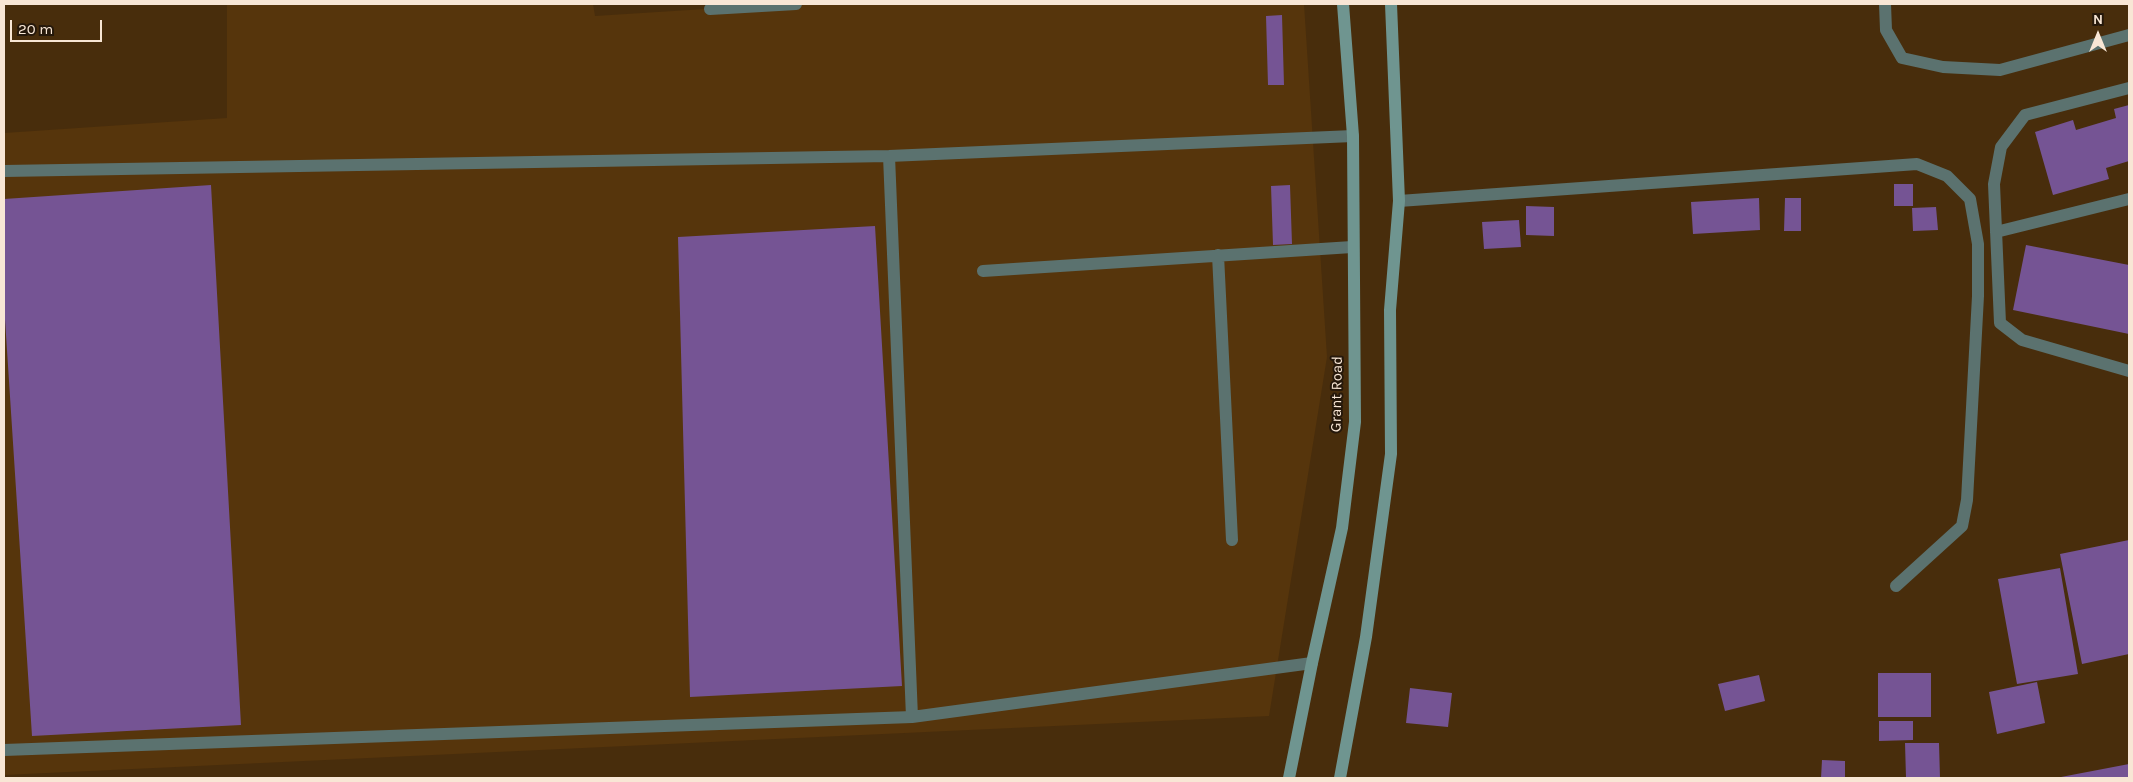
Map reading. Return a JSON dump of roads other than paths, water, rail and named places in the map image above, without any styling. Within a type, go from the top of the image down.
[{"type":"main road","name":"Grant Road","points":[[1289,778],[1342,528],[1355,422],[1352,246],[1353,136],[1343,4]]},
{"type":"main road","points":[[1340,778],[1366,637],[1391,454],[1390,310],[1399,201],[1391,4]]},
{"type":"street","points":[[710,10],[796,4]]},
{"type":"street","points":[[1885,4],[1886,30],[1902,58],[1943,68],[2000,70],[2129,35]]},
{"type":"street","points":[[2129,88],[2025,115],[2001,147],[1994,184],[2000,323],[2022,340],[2129,371]]},
{"type":"street","points":[[4,171],[889,156],[1353,136]]},
{"type":"street","points":[[889,156],[912,717]]},
{"type":"street","points":[[1399,201],[1917,164],[1947,176],[1970,199],[1978,244],[1978,296],[1966,500],[1962,526],[1896,586]]},
{"type":"street","points":[[1996,232],[2129,198]]},
{"type":"street","points":[[983,271],[1352,246]]},
{"type":"street","points":[[1218,255],[1232,540]]},
{"type":"street","points":[[4,750],[912,717],[1312,663]]}]
